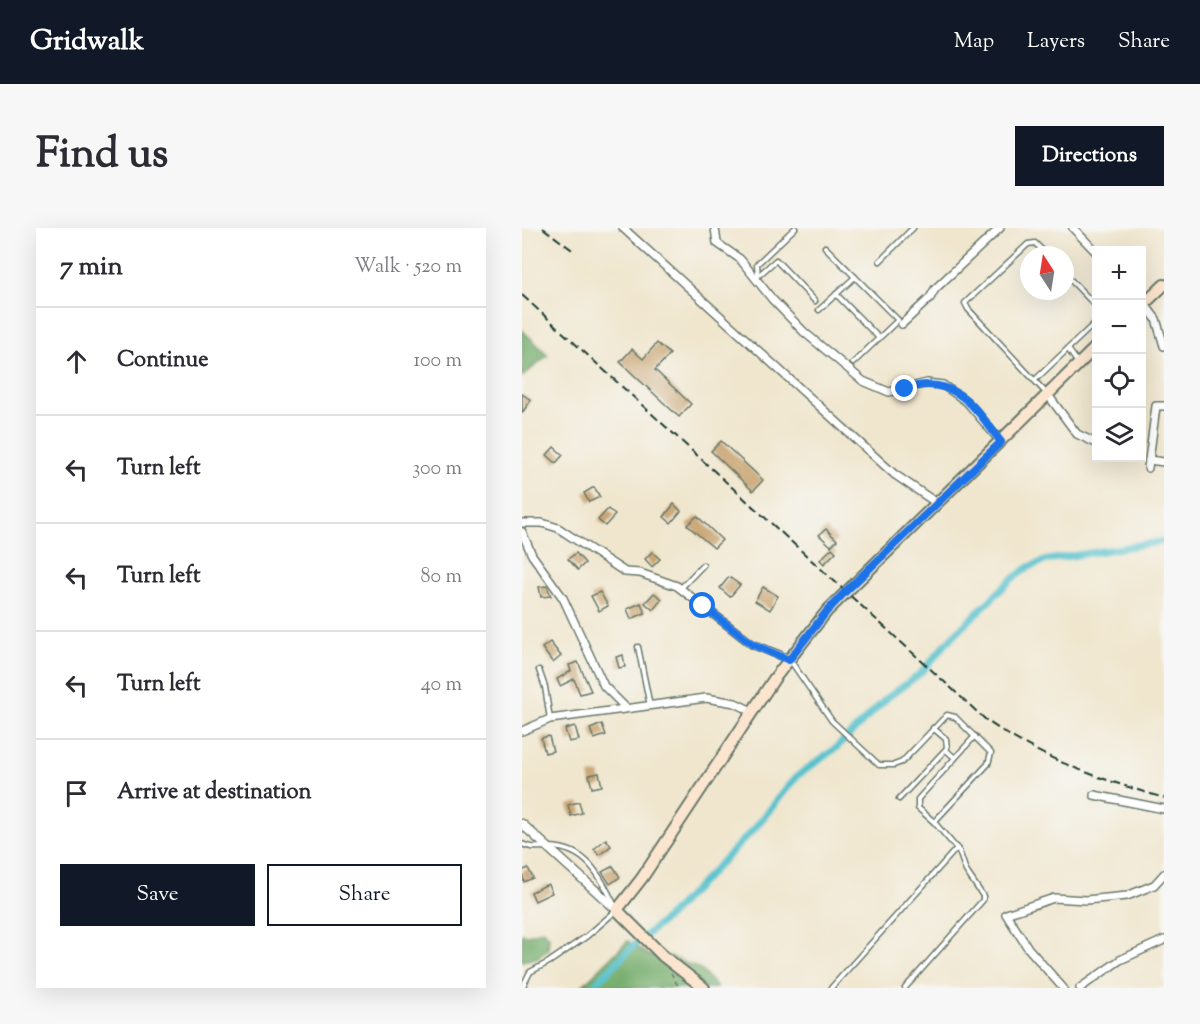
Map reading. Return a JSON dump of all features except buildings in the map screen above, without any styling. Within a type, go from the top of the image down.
[{"type":"main road","points":[[1146,302],[1164,285]]},
{"type":"main road","points":[[704,988],[663,956],[617,910],[642,878],[752,711],[827,611],[1092,351]]},
{"type":"street","points":[[623,228],[894,474],[938,504]]},
{"type":"street","points":[[715,228],[717,243],[740,259],[804,332],[864,381],[889,392],[927,383],[943,385],[967,402],[1001,442]]},
{"type":"street","points":[[902,322],[930,298],[935,289],[1000,228]]},
{"type":"street","points":[[1073,228],[1092,248]]},
{"type":"street","points":[[1146,308],[1156,319],[1164,346]]},
{"type":"street","points":[[1048,395],[1077,434],[1092,441]]},
{"type":"street","points":[[1164,406],[1156,406],[1149,464],[1164,462]]},
{"type":"street","points":[[522,523],[542,523],[558,528],[626,572],[648,575],[680,588],[752,644],[789,660]]},
{"type":"street","points":[[522,532],[532,555],[563,598],[604,686],[626,708]]},
{"type":"street","points":[[522,731],[550,719],[706,698],[735,703],[752,711]]},
{"type":"street","points":[[1094,795],[1164,808]]},
{"type":"street","points":[[522,824],[617,910]]},
{"type":"street","points":[[1063,988],[1028,948],[1006,914],[1054,898],[1086,900],[1120,898],[1154,885],[1163,878]]},
{"type":"street","points":[[1080,988],[1120,960],[1164,940]]},
{"type":"lane","points":[[758,279],[757,264],[795,228]]},
{"type":"lane","points":[[880,261],[913,228]]},
{"type":"lane","points":[[825,247],[902,322],[879,338],[853,363]]},
{"type":"lane","points":[[1020,251],[965,303],[968,309],[1036,379],[1048,395]]},
{"type":"lane","points":[[758,279],[776,260],[815,301]]},
{"type":"lane","points":[[819,310],[855,277]]},
{"type":"lane","points":[[1074,283],[1092,302]]},
{"type":"lane","points":[[836,294],[879,338]]},
{"type":"lane","points":[[1036,379],[1092,326]]},
{"type":"lane","points":[[1068,349],[1079,364]]},
{"type":"lane","points":[[680,588],[703,565]]},
{"type":"lane","points":[[638,647],[650,707]]},
{"type":"lane","points":[[789,660],[823,710],[852,742],[879,765],[894,765],[902,762],[943,717],[951,715],[990,750],[990,761],[934,822]]},
{"type":"lane","points":[[539,670],[545,687],[550,719]]},
{"type":"lane","points":[[899,799],[946,750],[946,739],[933,728]]},
{"type":"lane","points":[[905,988],[983,900],[981,893],[966,871],[957,848],[918,808],[917,801],[975,735]]},
{"type":"lane","points":[[946,750],[955,758]]},
{"type":"lane","points":[[522,844],[536,849],[547,847],[568,849],[582,856],[595,869],[617,910],[587,936],[530,972],[524,979],[522,988]]},
{"type":"lane","points":[[831,988],[957,848]]},
{"type":"green space","points":[[522,330],[548,355],[522,377]]},
{"type":"green space","points":[[542,930],[549,936],[548,949],[539,957],[522,961],[522,934],[528,935]]},
{"type":"green space","points":[[628,941],[650,956],[669,956],[700,969],[717,988],[580,988]]},
{"type":"waterway","points":[[591,988],[636,943],[668,917],[755,828],[797,776],[836,748],[887,698],[921,673],[951,638],[1012,579],[1029,567],[1047,560],[1164,541]]},
{"type":"railway","points":[[543,228],[575,252]]},
{"type":"railway","points":[[522,295],[986,720],[1050,757],[1164,798]]},
{"type":"route","points":[[703,606],[752,644],[789,660],[827,611],[846,591],[1001,442],[983,418],[967,402],[943,385],[927,383],[905,389]]}]
